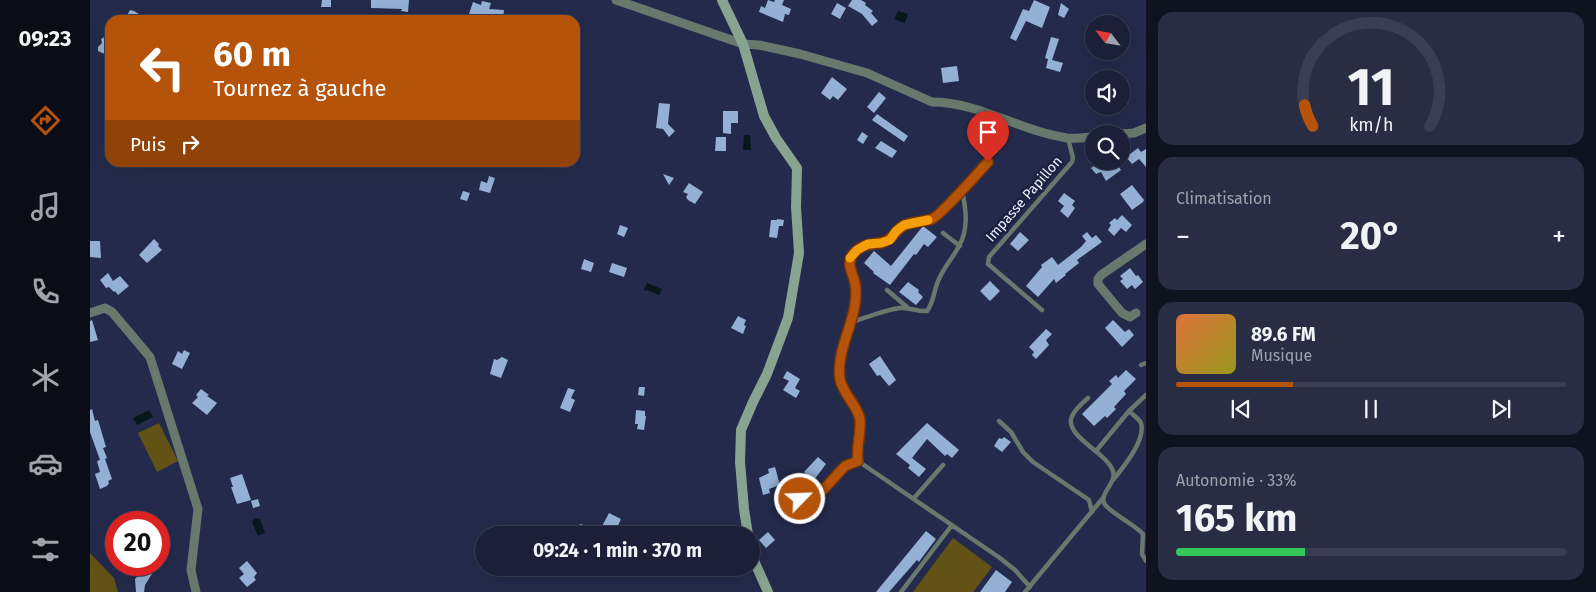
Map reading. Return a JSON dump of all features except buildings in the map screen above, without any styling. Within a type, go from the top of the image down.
[{"type":"street","points":[[616,0],[743,44],[800,54],[867,73],[932,102],[941,102],[984,111],[1045,133],[1068,138],[1085,137]]},
{"type":"street","points":[[722,0],[743,44],[764,116],[776,138],[797,168],[796,208],[799,253],[788,318],[767,374],[742,430],[740,462],[747,526]]},
{"type":"street","points":[[1130,133],[1146,128]]},
{"type":"street","points":[[1136,314],[1130,317],[1122,313],[1098,284],[1098,279],[1146,244]]},
{"type":"street","points":[[90,313],[105,308],[112,312],[150,357],[198,509],[191,570],[196,592]]},
{"type":"street","points":[[760,574],[768,592]]},
{"type":"lane","name":"Impasse Papillon","points":[[1042,310],[988,264],[989,257],[1072,162],[1074,158],[1068,138]]},
{"type":"lane","points":[[858,461],[860,418],[842,385],[839,365],[854,308],[855,284],[849,265],[850,258],[857,250],[868,244],[890,240],[896,231],[904,225],[934,219],[988,162]]},
{"type":"lane","points":[[887,290],[907,307],[920,312],[927,311],[942,271],[960,246],[965,229],[966,210],[962,190]]},
{"type":"lane","points":[[943,233],[960,246]]},
{"type":"lane","points":[[851,322],[907,307]]},
{"type":"lane","points":[[1141,366],[1146,362]]},
{"type":"lane","points":[[1096,451],[1146,395]]},
{"type":"lane","points":[[1088,398],[1075,411],[1071,419],[1074,432],[1107,460],[1114,479]]},
{"type":"lane","points":[[1026,592],[1103,498],[1114,479],[1141,443],[1144,435],[1140,422],[1130,411]]},
{"type":"lane","points":[[999,421],[1033,462],[1088,500],[1092,512]]},
{"type":"lane","points":[[858,461],[1007,564],[1030,587]]},
{"type":"lane","points":[[800,499],[823,490],[845,466],[858,461]]},
{"type":"lane","points":[[914,498],[943,465]]},
{"type":"lane","points":[[1103,498],[1104,504],[1112,512],[1130,522],[1143,534],[1142,554],[1146,561]]},
{"type":"lane","points":[[901,592],[952,525]]},
{"type":"shaded area","points":[[898,11],[908,14],[905,23],[894,19]]},
{"type":"shaded area","points":[[744,135],[750,135],[751,150],[743,150]]},
{"type":"shaded area","points":[[647,283],[662,289],[659,295],[644,290]]},
{"type":"shaded area","points":[[149,410],[153,417],[137,425],[133,418]]},
{"type":"shaded area","points":[[159,423],[178,461],[157,472],[138,433]]},
{"type":"shaded area","points":[[255,518],[260,519],[265,533],[258,536],[252,522]]},
{"type":"shaded area","points":[[953,538],[992,567],[973,592],[913,592]]},
{"type":"shaded area","points":[[90,553],[105,569],[105,576],[112,576],[114,578],[118,592],[90,592]]},
{"type":"slow traffic","points":[[850,258],[857,250],[868,244],[890,240],[896,231],[904,225],[928,220]]},
{"type":"route","points":[[800,499],[823,490],[845,466],[858,461],[860,418],[840,381],[839,365],[854,308],[855,284],[849,265],[850,258],[857,250],[868,244],[890,240],[896,231],[904,225],[934,219],[988,162]]}]
